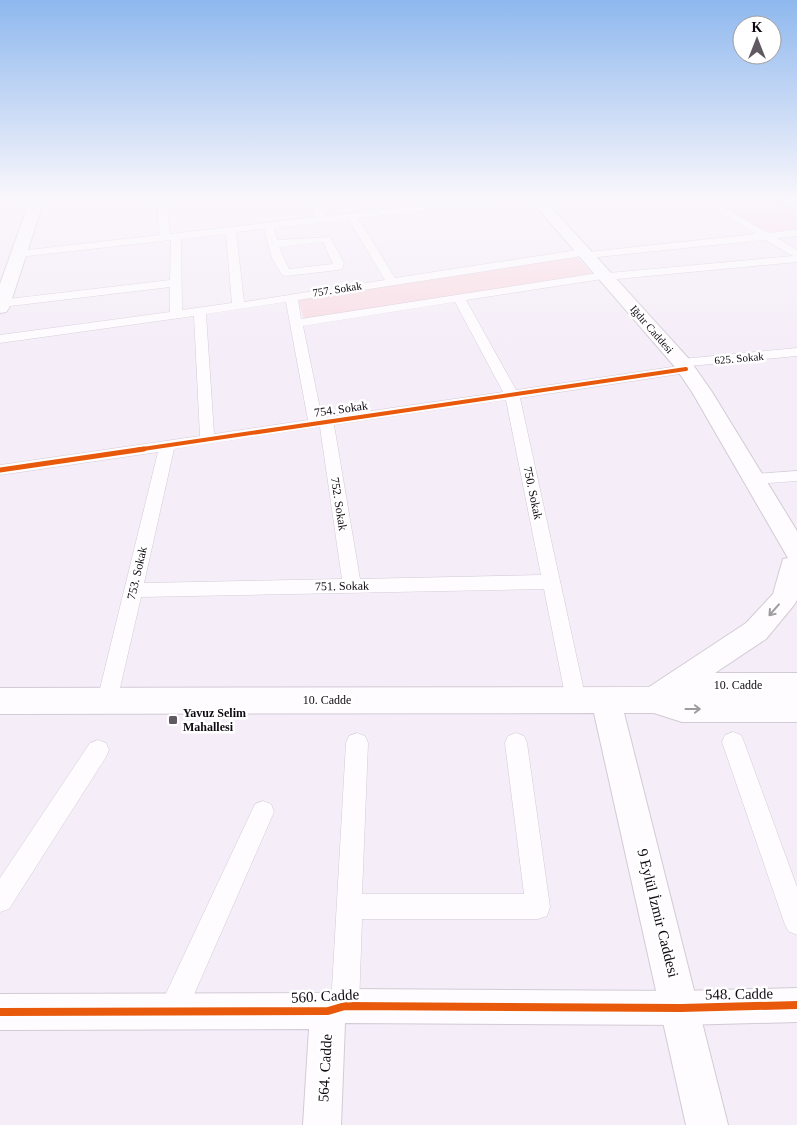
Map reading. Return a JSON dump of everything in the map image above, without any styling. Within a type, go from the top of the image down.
[{"type":"main road","points":[[1,306],[20,250]]},
{"type":"main road","name":"Iğdır Caddesi","points":[[583,250],[684,366],[754,479],[796,563]]},
{"type":"main road","points":[[664,693],[756,631],[785,598],[796,563]]},
{"type":"main road","name":"10. Cadde","points":[[0,701],[591,700],[664,693],[797,686]]},
{"type":"main road","name":"10. Cadde","points":[[664,693],[682,709],[797,709]]},
{"type":"main road","name":"9 Eylül İzmir Caddesi","points":[[591,700],[681,1008],[708,1125]]},
{"type":"street","points":[[19,254],[59,250]]},
{"type":"street","points":[[171,250],[176,314]]},
{"type":"street","points":[[233,250],[238,306]]},
{"type":"street","points":[[275,250],[282,270],[286,273],[338,267],[339,264],[331,250]]},
{"type":"street","points":[[372,250],[391,281]]},
{"type":"street","name":"757. Sokak","points":[[0,339],[238,306],[391,281],[586,253],[623,250]]},
{"type":"street","points":[[297,323],[606,276],[797,259]]},
{"type":"street","points":[[1,306],[174,283]]},
{"type":"street","name":"752. Sokak","points":[[291,297],[321,422],[352,586]]},
{"type":"street","name":"750. Sokak","points":[[459,298],[512,395],[552,582],[591,700]]},
{"type":"street","points":[[200,311],[208,438]]},
{"type":"street","name":"625. Sokak","points":[[684,366],[797,352]]},
{"type":"street","name":"754. Sokak","points":[[0,470],[208,438],[512,395],[684,366]]},
{"type":"street","name":"753. Sokak","points":[[107,701],[166,445]]},
{"type":"street","points":[[754,479],[797,476]]},
{"type":"street","name":"751. Sokak","points":[[133,590],[552,582]]},
{"type":"street","points":[[350,906],[538,907],[516,742]]},
{"type":"street","points":[[733,742],[797,922]]},
{"type":"street","points":[[336,1009],[350,906],[357,743]]},
{"type":"street","points":[[0,900],[98,750]]},
{"type":"street","points":[[172,1012],[263,812]]},
{"type":"street","name":"548. Cadde","points":[[681,1008],[797,1005]]},
{"type":"street","name":"560. Cadde","points":[[0,1012],[681,1008]]},
{"type":"street","name":"564. Cadde","points":[[322,1125],[336,1009]]},
{"type":"shaded area","points":[[575,255],[593,275],[304,319],[298,300]]},
{"type":"cycle path","points":[[0,470],[686,369]]},
{"type":"cycle path","points":[[0,1012],[328,1011],[345,1006],[681,1008],[797,1005]]},
{"type":"place","name":"Yavuz Selim Mahallesi","points":[[173,720]]}]
